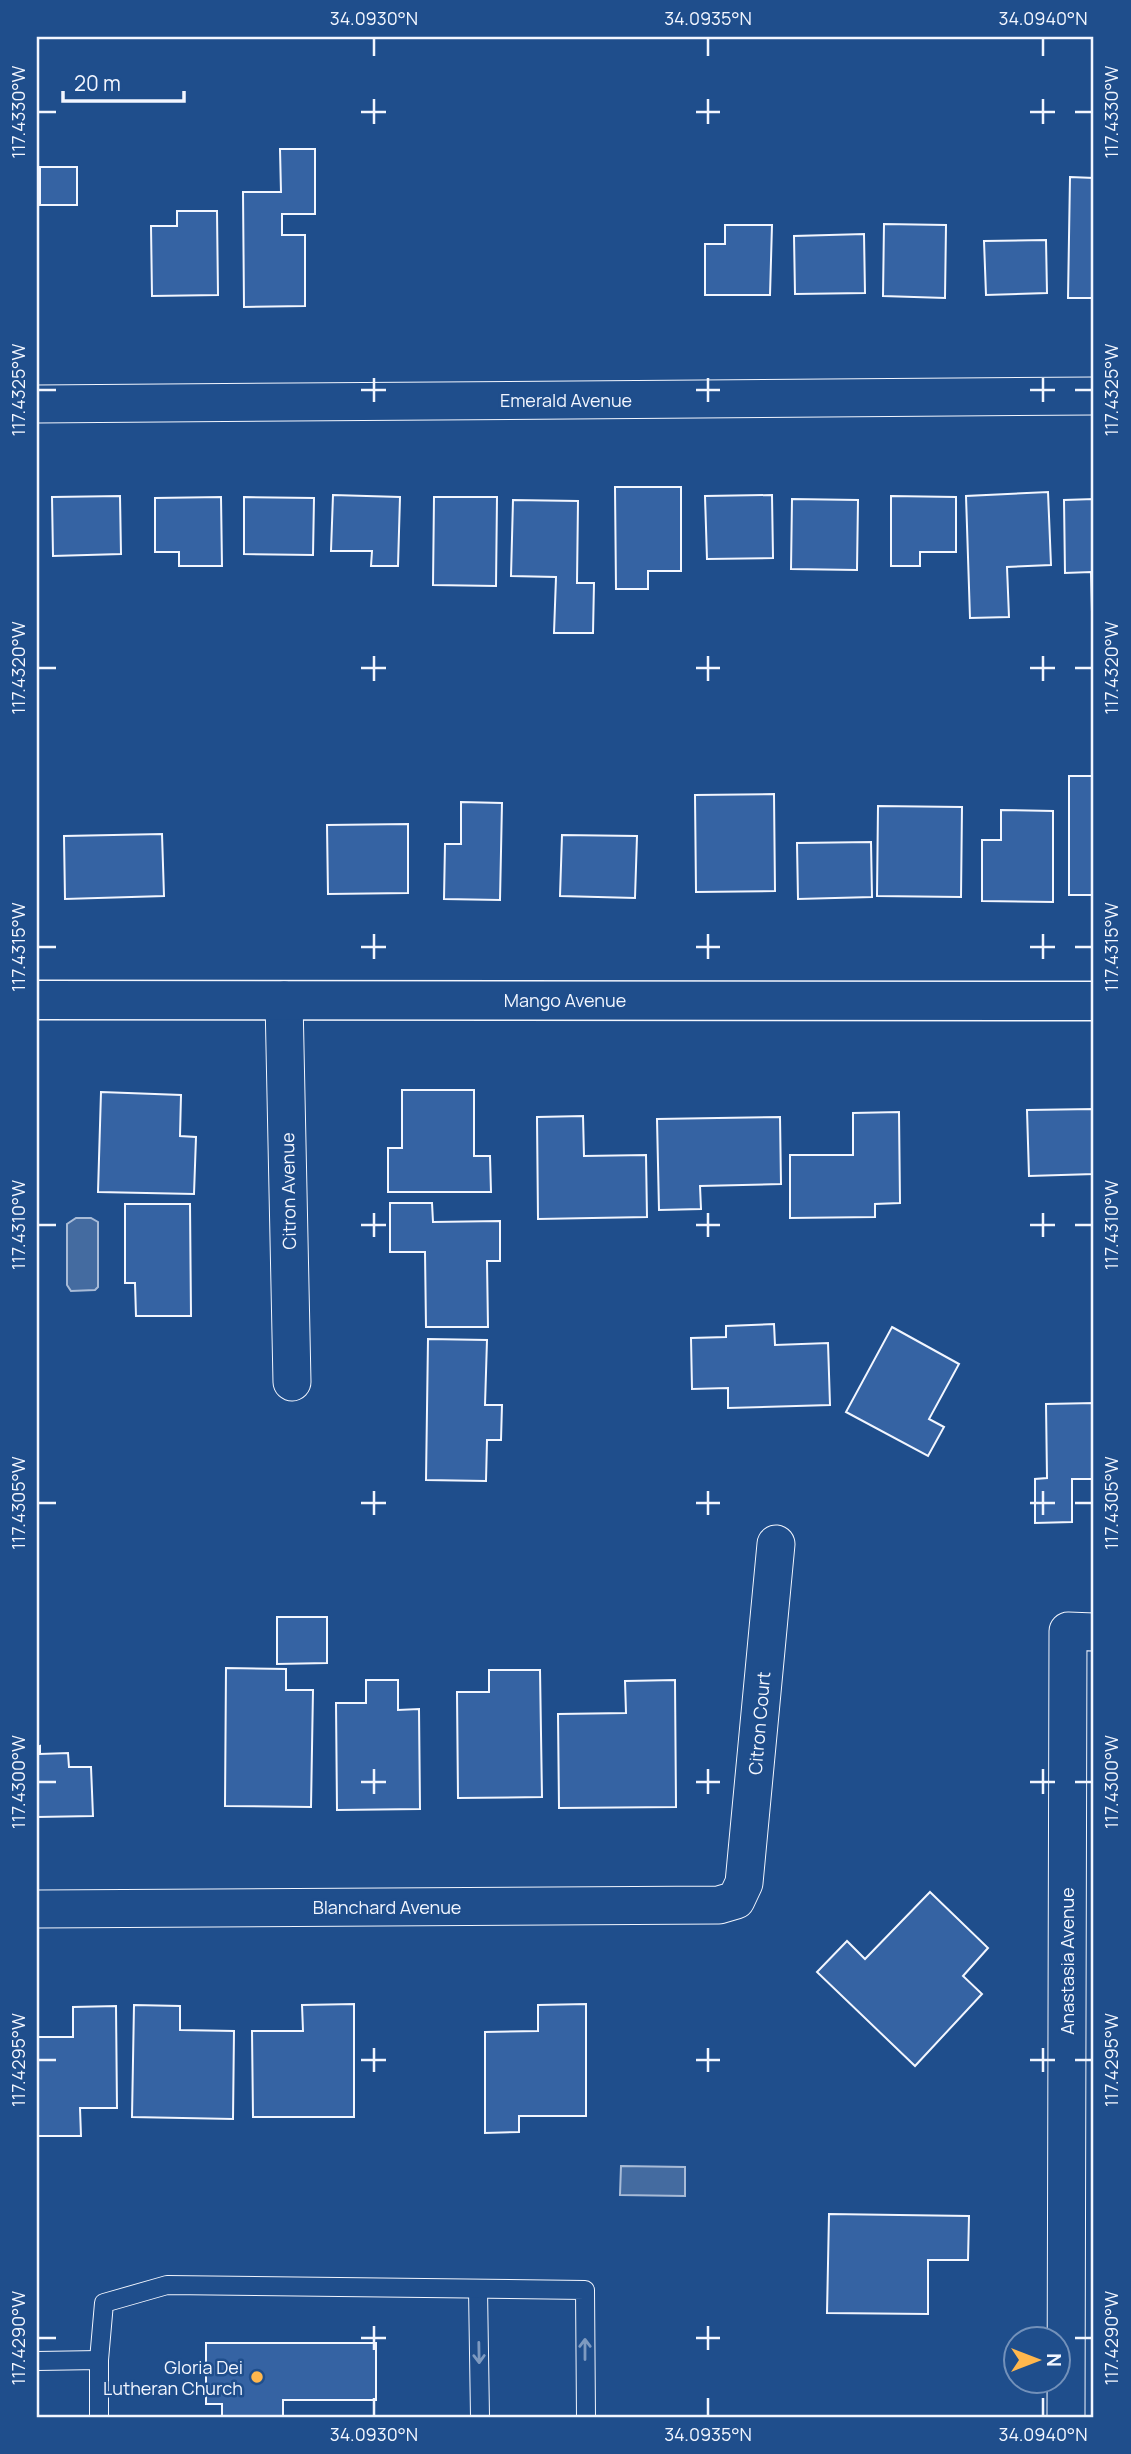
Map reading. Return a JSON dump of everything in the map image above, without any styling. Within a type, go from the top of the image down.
[{"type":"street","name":"Emerald Avenue","points":[[37,404],[1094,396]]},
{"type":"street","name":"Mango Avenue","points":[[37,1000],[1094,1001]]},
{"type":"street","name":"Citron Avenue","points":[[284,1000],[292,1382]]},
{"type":"street","name":"Citron Court","points":[[736,1900],[744,1883],[776,1544]]},
{"type":"street","name":"Anastasia Avenue","points":[[1066,2417],[1081,1631]]},
{"type":"street","name":"Blanchard Avenue","points":[[37,1909],[719,1905],[736,1900]]},
{"type":"lane","points":[[99,2417],[99,2360],[104,2303],[167,2285],[585,2290],[586,2417]]},
{"type":"lane","points":[[478,2289],[480,2417]]},
{"type":"lane","points":[[37,2361],[99,2360]]},
{"type":"water","points":[[76,1218],[91,1218],[98,1222],[98,1287],[95,1290],[71,1291],[67,1285],[67,1224]]},
{"type":"water","points":[[621,2166],[685,2167],[685,2196],[620,2195]]},
{"type":"building","points":[[280,149],[315,149],[315,214],[282,214],[282,235],[305,235],[305,306],[244,307],[243,192],[281,192]]},
{"type":"building","points":[[40,167],[77,167],[77,205],[40,205]]},
{"type":"building","points":[[1070,177],[1094,178],[1094,298],[1068,298]]},
{"type":"building","points":[[177,211],[217,211],[218,295],[152,296],[151,226],[177,226]]},
{"type":"building","points":[[884,224],[946,225],[945,298],[883,296]]},
{"type":"building","points":[[725,225],[772,225],[770,295],[705,295],[705,244],[725,244]]},
{"type":"building","points":[[864,234],[865,293],[795,294],[794,236]]},
{"type":"building","points":[[1046,240],[1047,293],[986,295],[984,241]]},
{"type":"building","points":[[615,487],[681,487],[681,571],[648,571],[648,589],[616,589]]},
{"type":"building","points":[[1048,492],[1051,565],[1007,567],[1009,617],[970,618],[966,496]]},
{"type":"building","points":[[333,495],[400,497],[398,566],[371,566],[372,551],[331,551]]},
{"type":"building","points":[[772,495],[773,558],[707,559],[705,496]]},
{"type":"building","points":[[120,496],[121,554],[53,556],[52,497]]},
{"type":"building","points":[[891,496],[956,497],[956,552],[920,552],[920,566],[891,566]]},
{"type":"building","points":[[221,497],[222,566],[179,566],[179,552],[155,552],[155,498]]},
{"type":"building","points":[[244,497],[314,498],[313,555],[244,554]]},
{"type":"building","points":[[434,497],[497,497],[496,586],[433,585]]},
{"type":"building","points":[[792,499],[858,500],[857,570],[791,569]]},
{"type":"building","points":[[1094,499],[1093,653],[1091,572],[1065,573],[1064,500]]},
{"type":"building","points":[[513,500],[578,501],[577,583],[594,583],[593,633],[554,633],[556,577],[511,576]]},
{"type":"building","points":[[1092,750],[1094,895],[1069,895],[1069,776],[1092,776]]},
{"type":"building","points":[[774,794],[775,891],[696,892],[695,795]]},
{"type":"building","points":[[461,802],[502,803],[500,900],[444,899],[445,844],[461,844]]},
{"type":"building","points":[[878,806],[962,807],[961,897],[877,896]]},
{"type":"building","points":[[1001,810],[1053,811],[1053,902],[982,901],[982,840],[1001,840]]},
{"type":"building","points":[[408,824],[408,893],[328,894],[327,825]]},
{"type":"building","points":[[162,834],[164,896],[65,899],[64,836]]},
{"type":"building","points":[[562,835],[637,836],[635,898],[560,896]]},
{"type":"building","points":[[871,842],[872,897],[798,899],[797,843]]},
{"type":"building","points":[[402,1090],[474,1090],[474,1156],[490,1156],[491,1192],[388,1192],[388,1148],[402,1148]]},
{"type":"building","points":[[101,1092],[181,1095],[180,1136],[196,1137],[194,1194],[98,1192]]},
{"type":"building","points":[[1094,1109],[1094,1174],[1029,1176],[1027,1110]]},
{"type":"building","points":[[899,1112],[900,1203],[875,1204],[875,1217],[790,1218],[790,1155],[853,1155],[853,1113]]},
{"type":"building","points":[[583,1116],[584,1156],[646,1155],[647,1217],[538,1219],[537,1117]]},
{"type":"building","points":[[780,1117],[781,1184],[700,1186],[701,1209],[659,1210],[657,1119]]},
{"type":"building","points":[[390,1203],[432,1203],[433,1222],[500,1221],[500,1261],[487,1261],[488,1327],[426,1327],[425,1252],[390,1252]]},
{"type":"building","points":[[125,1204],[190,1204],[191,1316],[136,1316],[135,1283],[125,1283]]},
{"type":"building","points":[[774,1324],[775,1345],[828,1343],[830,1405],[728,1408],[728,1388],[692,1389],[691,1338],[726,1337],[726,1326]]},
{"type":"building","points":[[892,1327],[959,1364],[929,1419],[944,1427],[928,1456],[846,1412]]},
{"type":"building","points":[[428,1339],[487,1340],[485,1405],[502,1405],[501,1440],[487,1440],[486,1481],[426,1480]]},
{"type":"building","points":[[1094,1403],[1094,1479],[1072,1479],[1072,1522],[1035,1523],[1035,1479],[1047,1478],[1046,1404]]},
{"type":"building","points":[[277,1617],[327,1617],[327,1663],[277,1664]]},
{"type":"building","points":[[226,1668],[286,1669],[286,1690],[313,1690],[311,1807],[225,1806]]},
{"type":"building","points":[[489,1670],[540,1670],[542,1797],[458,1798],[457,1692],[489,1692]]},
{"type":"building","points":[[366,1680],[398,1680],[398,1710],[419,1709],[420,1809],[337,1810],[336,1703],[366,1703]]},
{"type":"building","points":[[675,1680],[676,1807],[559,1808],[558,1714],[626,1713],[625,1681]]},
{"type":"building","points":[[40,1746],[40,1754],[68,1753],[69,1767],[91,1767],[93,1816],[37,1817],[37,1747]]},
{"type":"building","points":[[930,1892],[988,1948],[963,1976],[982,1994],[915,2066],[817,1972],[847,1941],[865,1959]]},
{"type":"building","points":[[354,2004],[354,2117],[253,2117],[252,2031],[303,2031],[302,2005]]},
{"type":"building","points":[[586,2004],[586,2116],[519,2116],[519,2132],[485,2133],[485,2032],[538,2031],[538,2005]]},
{"type":"building","points":[[134,2005],[180,2006],[180,2030],[234,2031],[233,2119],[132,2117]]},
{"type":"building","points":[[116,2006],[117,2108],[80,2108],[81,2136],[37,2136],[37,2037],[73,2037],[73,2007]]},
{"type":"building","points":[[829,2214],[969,2216],[968,2260],[928,2260],[928,2314],[827,2313]]},
{"type":"building","points":[[206,2343],[376,2343],[376,2400],[283,2400],[283,2417],[222,2417],[222,2404],[206,2404]]},
{"type":"place","name":"Gloria Dei Lutheran Church","points":[[257,2377]]}]
